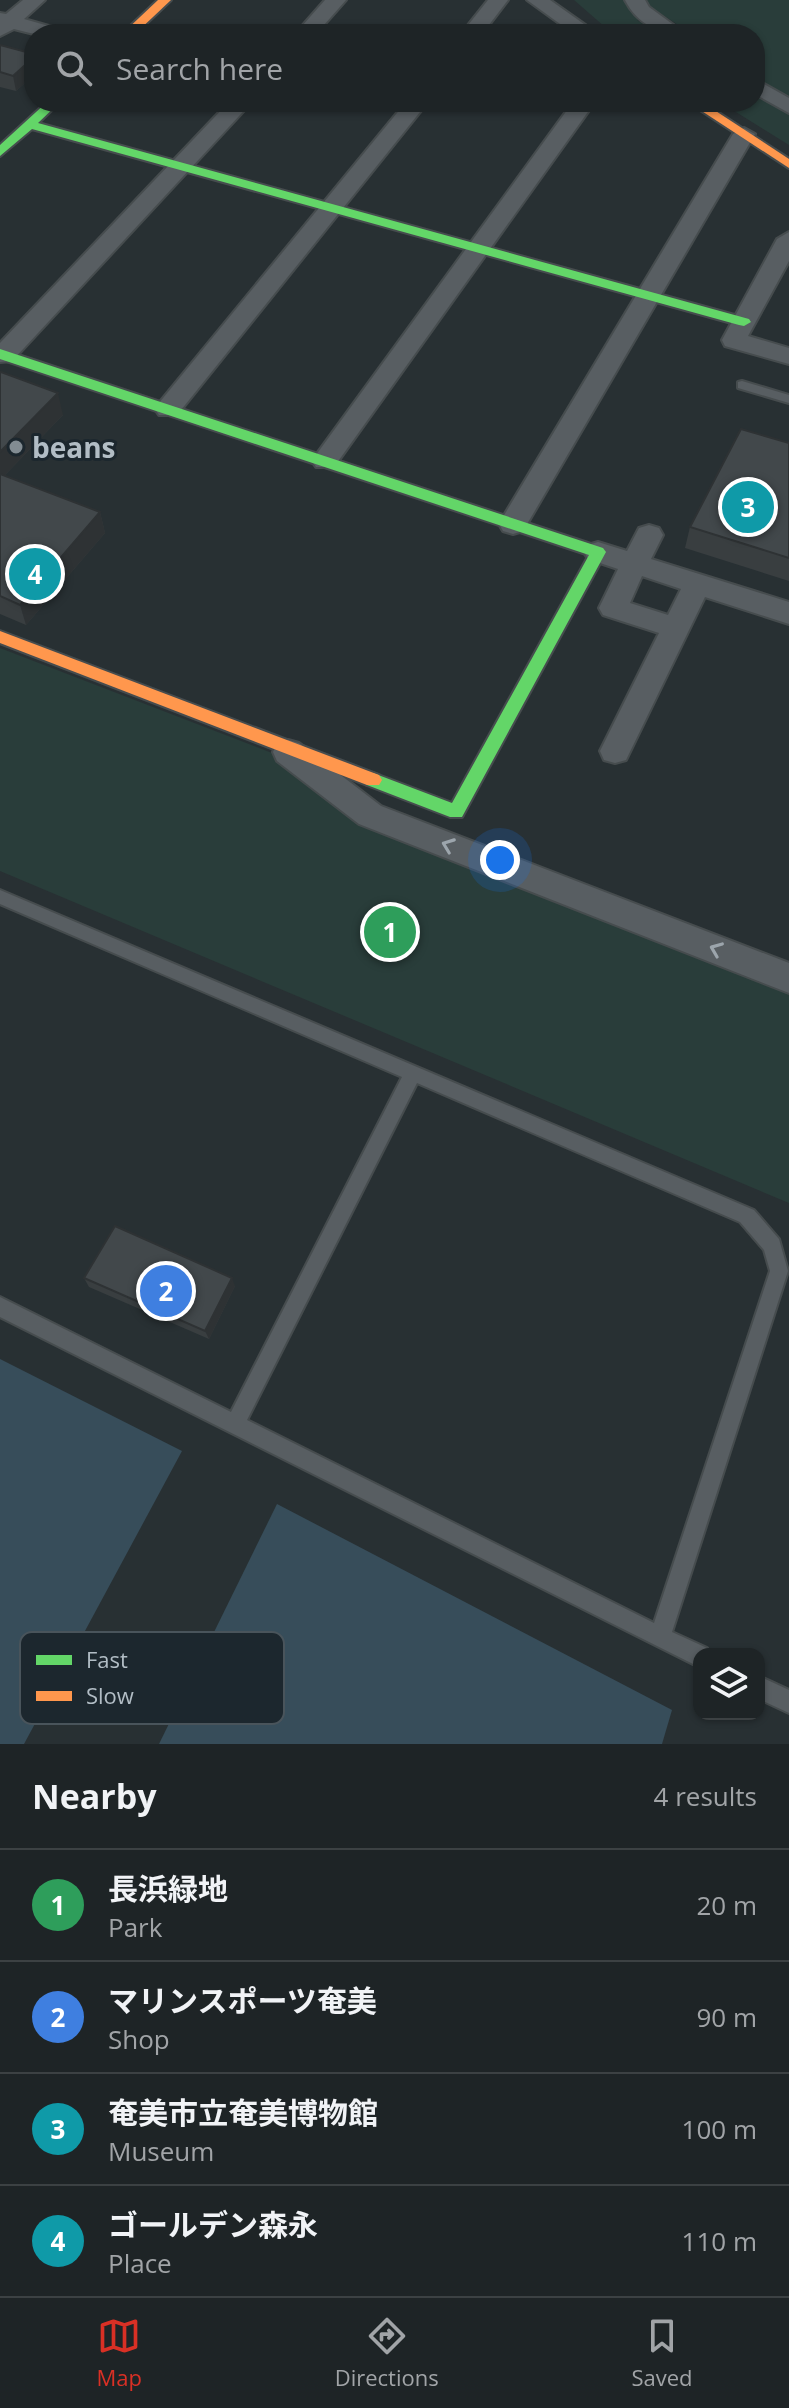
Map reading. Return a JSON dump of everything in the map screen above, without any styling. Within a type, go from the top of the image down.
[{"type":"street","points":[[3,23],[35,0]]},
{"type":"street","points":[[139,24],[165,0]]},
{"type":"street","points":[[314,24],[336,0]]},
{"type":"street","points":[[479,24],[498,0]]},
{"type":"street","points":[[537,0],[573,24]]},
{"type":"street","points":[[635,0],[641,11],[661,24]]},
{"type":"street","points":[[3,23],[24,27]]},
{"type":"street","points":[[765,91],[789,107]]},
{"type":"street","points":[[0,152],[43,112]]},
{"type":"street","points":[[232,112],[1,354],[789,613]]},
{"type":"street","points":[[168,409],[409,112]]},
{"type":"street","points":[[325,461],[577,112]]},
{"type":"street","points":[[710,112],[789,164]]},
{"type":"street","points":[[29,124],[744,322]]},
{"type":"street","points":[[513,524],[744,134]]},
{"type":"street","points":[[789,239],[734,340],[789,356]]},
{"type":"street","points":[[649,535],[613,608],[676,628]]},
{"type":"street","points":[[0,637],[456,812],[598,552]]},
{"type":"street","points":[[615,751],[697,584]]},
{"type":"street","points":[[280,746],[370,815],[789,978]]},
{"type":"lane","points":[[742,385],[789,399]]},
{"type":"lane","points":[[0,897],[412,1076],[747,1216],[772,1245],[779,1271],[660,1637]]},
{"type":"lane","points":[[235,1424],[412,1076]]},
{"type":"lane","points":[[0,1307],[693,1653]]},
{"type":"lane","points":[[765,1690],[789,1702]]},
{"type":"green space","points":[[574,0],[789,0],[789,145],[736,112],[765,112],[765,24],[677,24],[655,10],[637,20],[643,24],[602,24]]},
{"type":"green space","points":[[0,648],[272,753],[365,825],[789,994],[789,1203],[0,871]]},
{"type":"water","points":[[0,1359],[182,1451],[84,1632],[20,1632],[20,1724],[35,1724],[24,1744],[0,1744]]},
{"type":"water","points":[[277,1504],[672,1710],[662,1744],[159,1744],[169,1724],[284,1724],[284,1632],[214,1632]]},
{"type":"building","points":[[0,45],[24,51],[24,66],[13,76],[0,72]]},
{"type":"building","points":[[0,373],[58,393],[0,452]]},
{"type":"building","points":[[741,429],[789,443],[789,558],[690,527]]},
{"type":"building","points":[[0,474],[100,512],[20,605],[0,596]]},
{"type":"building","points":[[115,1226],[232,1278],[205,1331],[84,1278]]},
{"type":"traffic: fast","points":[[0,152],[43,112]]},
{"type":"traffic: fast","points":[[29,124],[744,322]]},
{"type":"traffic: fast","points":[[0,354],[598,552],[456,812],[373,780]]},
{"type":"traffic: slow","points":[[139,24],[165,0]]},
{"type":"traffic: slow","points":[[709,112],[789,164]]},
{"type":"traffic: slow","points":[[0,637],[373,780]]},
{"type":"place","name":"beans","points":[[16,447]]},
{"type":"place","name":"奄美市立奄美博物館","points":[[748,507]]},
{"type":"place","name":"ゴールデン森永","points":[[35,574]]},
{"type":"place","name":"長浜緑地","points":[[390,932]]},
{"type":"place","name":"マリンスポーツ奄美","points":[[166,1291]]}]
